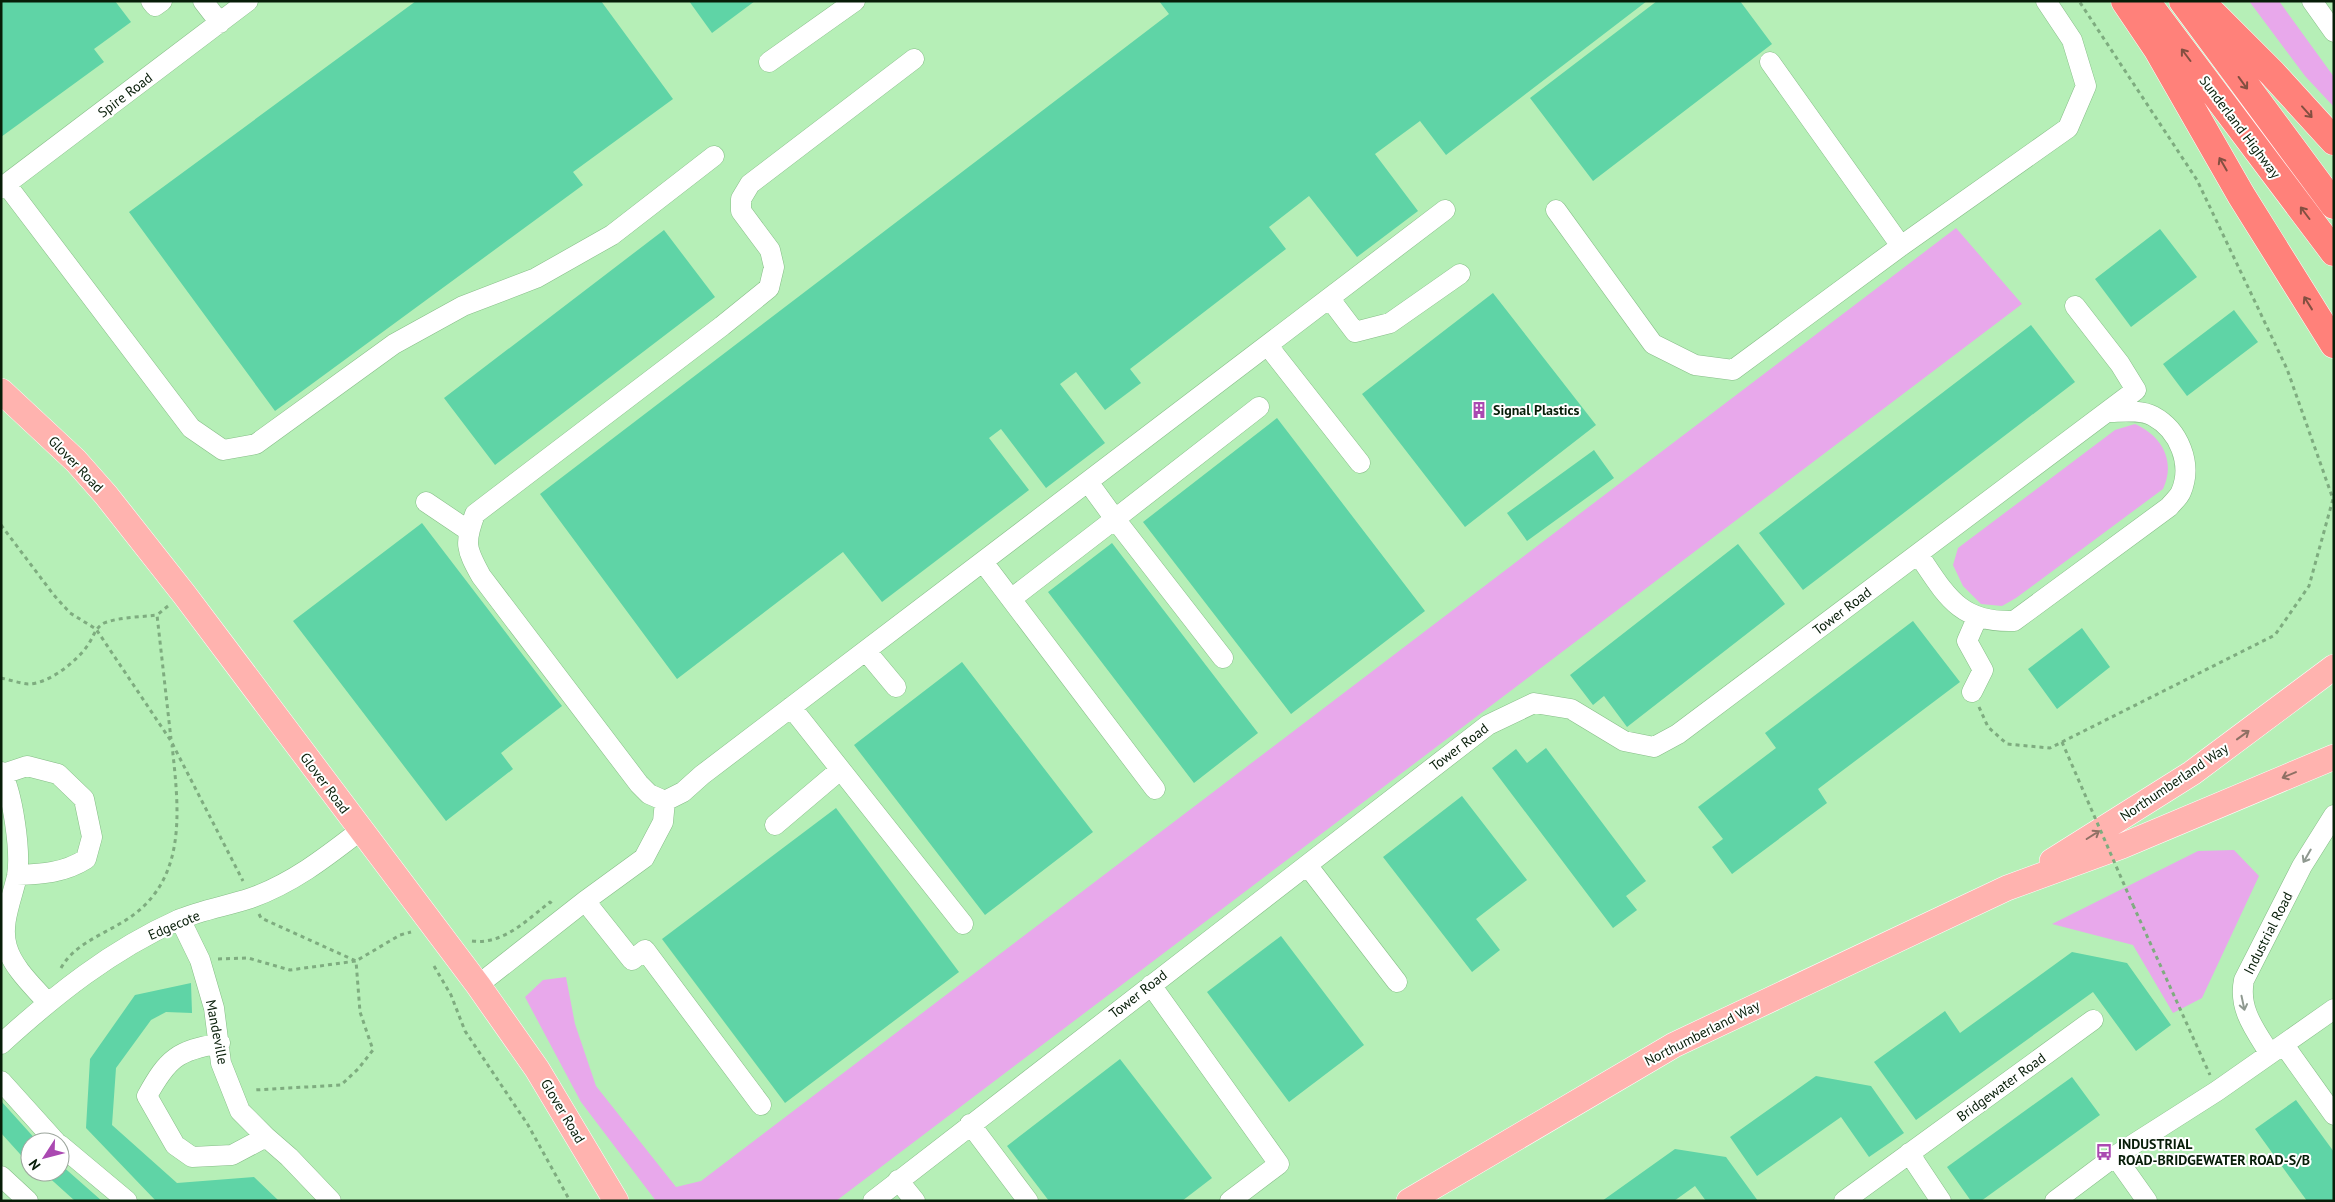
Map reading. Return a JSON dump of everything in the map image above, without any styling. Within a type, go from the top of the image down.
[{"type":"highway","points":[[2125,1],[2158,50],[2241,195],[2334,344]]},
{"type":"highway","name":"Sunderland Highway","points":[[2146,1],[2334,252]]},
{"type":"highway","name":"Sunderland Highway","points":[[2183,1],[2334,205]]},
{"type":"highway","points":[[2200,1],[2272,73],[2334,141]]},
{"type":"main road","name":"Glover Road","points":[[1,392],[76,461],[106,495],[184,594],[478,985],[537,1069],[616,1201]]},
{"type":"main road","name":"Northumberland Way","points":[[2007,888],[2192,773],[2334,667]]},
{"type":"main road","name":"Northumberland Way","points":[[1409,1201],[1674,1045],[2007,888],[2122,846],[2334,757]]},
{"type":"street","points":[[151,1],[155,6],[162,1]]},
{"type":"street","points":[[203,1],[220,22]]},
{"type":"street","name":"Spire Road","points":[[4,186],[248,1]]},
{"type":"street","points":[[769,62],[855,1]]},
{"type":"street","points":[[1556,210],[1654,344],[1695,365],[1733,370],[1901,246],[2068,128],[2086,86],[2072,40],[2046,1]]},
{"type":"street","points":[[2312,1],[2334,32]]},
{"type":"street","points":[[914,59],[750,184],[741,199],[741,211],[770,250],[774,268],[769,288],[475,514],[467,536],[470,556],[481,576],[639,784],[648,794],[665,801],[683,792],[702,774],[1445,210]]},
{"type":"street","points":[[1770,62],[1901,246]]},
{"type":"street","points":[[4,186],[192,428],[223,450],[256,444],[394,344],[463,306],[536,278],[612,235],[714,156]]},
{"type":"street","points":[[1330,299],[1355,332],[1390,323],[1460,274]]},
{"type":"street","name":"Tower Road","points":[[873,1201],[1488,724],[1534,703],[1571,709],[1624,741],[1654,747],[1678,734],[2136,390],[2120,364],[2075,306]]},
{"type":"street","points":[[1268,346],[1360,463]]},
{"type":"street","points":[[1011,598],[1259,407]]},
{"type":"street","points":[[1918,554],[1955,603],[1977,618],[1994,621],[2014,621],[2169,507],[2181,493],[2186,471],[2179,441],[2167,426],[2152,415],[2140,412],[2107,412]]},
{"type":"street","points":[[1088,482],[1223,658]]},
{"type":"street","points":[[426,502],[469,531]]},
{"type":"street","points":[[983,562],[1155,789]]},
{"type":"street","points":[[1972,692],[1983,670],[1967,641],[1977,618]]},
{"type":"street","points":[[866,650],[896,687]]},
{"type":"street","points":[[791,707],[963,924]]},
{"type":"street","points":[[17,875],[48,874],[72,867],[86,859],[92,837],[84,799],[58,774],[27,766],[2,773],[11,796],[18,861],[17,875],[5,932],[7,948],[14,961],[41,996]]},
{"type":"street","points":[[776,825],[840,770]]},
{"type":"street","points":[[478,985],[585,901],[644,858],[663,822],[665,801]]},
{"type":"street","name":"Industrial Road","points":[[2334,816],[2302,866],[2244,980],[2242,993],[2243,1006],[2248,1019],[2334,1115]]},
{"type":"street","name":"Edgecote","points":[[1,1044],[41,996],[180,919],[278,887],[309,870],[361,830]]},
{"type":"street","points":[[1307,864],[1397,982]]},
{"type":"street","points":[[585,901],[632,960],[645,950],[761,1105]]},
{"type":"street","name":"Mandeville","points":[[180,919],[200,960],[214,1008],[220,1043],[221,1063],[240,1111],[289,1157],[331,1201]]},
{"type":"street","points":[[1151,985],[1279,1164],[1230,1201]]},
{"type":"street","points":[[2055,1201],[2115,1156],[2217,1091],[2334,1009]]},
{"type":"street","name":"Bridgewater Road","points":[[1844,1201],[2093,1020]]},
{"type":"street","points":[[220,1043],[191,1049],[173,1058],[159,1074],[147,1096],[175,1145],[192,1158],[232,1155],[266,1137]]},
{"type":"street","points":[[1,1082],[47,1132]]},
{"type":"street","points":[[970,1124],[1028,1201]]},
{"type":"street","points":[[70,1153],[126,1201]]},
{"type":"street","points":[[1908,1153],[1941,1201]]},
{"type":"street","points":[[2115,1156],[2148,1201]]},
{"type":"street","points":[[1,1176],[28,1201]]},
{"type":"street","points":[[898,1180],[915,1201]]},
{"type":"path","points":[[1972,692],[1988,727],[2007,744],[2050,748],[2275,635],[2309,586],[2334,499],[2287,369],[2197,180],[2079,1]]},
{"type":"path","points":[[1,678],[28,684],[58,673],[86,648],[96,629],[106,622],[157,615],[184,594]]},
{"type":"path","points":[[41,996],[72,952],[126,921],[144,907],[154,894],[171,863],[176,845],[178,820],[157,615]]},
{"type":"path","points":[[2062,742],[2217,1091]]},
{"type":"path","points":[[471,941],[486,942],[500,938],[550,902],[564,918]]},
{"type":"path","points":[[200,960],[248,958],[290,970],[356,961],[360,1012],[373,1050],[358,1069],[341,1085],[254,1090]]},
{"type":"shaded area","points":[[2249,1],[2279,1],[2334,77],[2334,107],[2305,76]]},
{"type":"shaded area","points":[[1956,228],[2022,304],[836,1201],[656,1201],[581,1102],[525,997],[543,980],[566,977],[575,1024],[596,1086],[676,1187],[701,1181]]},
{"type":"shaded area","points":[[2135,424],[2153,435],[2164,450],[2168,469],[2163,489],[2016,598],[2002,606],[1981,604],[1963,586],[1953,565],[1958,548],[2115,430]]},
{"type":"shaded area","points":[[2234,850],[2259,876],[2202,998],[2173,1013],[2133,945],[2052,924],[2198,851]]},
{"type":"building","points":[[1,1],[115,1],[131,22],[94,49],[104,62],[1,137]]},
{"type":"building","points":[[416,1],[601,1],[673,99],[573,172],[583,185],[275,411],[129,212]]},
{"type":"building","points":[[689,1],[755,1],[712,33]]},
{"type":"building","points":[[1159,1],[1647,1],[1446,155],[1420,121],[1375,154],[1418,211],[1357,257],[1309,196],[1269,227],[1286,249],[1130,369],[1141,383],[1105,410],[1076,372],[1060,384],[1105,443],[1046,488],[1001,429],[989,438],[1029,490],[882,602],[843,552],[677,679],[540,494],[1169,14]]},
{"type":"building","points":[[1657,1],[1740,1],[1772,44],[1593,181],[1530,98]]},
{"type":"building","points":[[2160,229],[2197,277],[2131,327],[2095,279]]},
{"type":"building","points":[[664,230],[715,297],[495,465],[444,398]]},
{"type":"building","name":"Signal Plastics","points":[[1493,293],[1596,425],[1465,527],[1362,394]]},
{"type":"building","points":[[2234,310],[2258,342],[2187,396],[2163,364]]},
{"type":"building","points":[[2031,325],[2075,382],[1803,590],[1759,533]]},
{"type":"building","points":[[1277,418],[1425,611],[1291,714],[1143,522]]},
{"type":"building","points":[[1594,450],[1614,478],[1527,541],[1507,513]]},
{"type":"building","points":[[422,523],[562,706],[501,753],[513,769],[446,821],[293,621]]},
{"type":"building","points":[[1112,543],[1258,733],[1194,783],[1048,592]]},
{"type":"building","points":[[1738,544],[1785,604],[1627,727],[1604,696],[1593,705],[1570,675]]},
{"type":"building","points":[[1913,621],[1960,682],[1818,789],[1827,803],[1732,874],[1712,847],[1723,839],[1698,807],[1776,748],[1765,733]]},
{"type":"building","points":[[2082,628],[2110,667],[2057,709],[2028,669]]},
{"type":"building","points":[[962,662],[1093,832],[985,915],[854,745]]},
{"type":"building","points":[[1546,748],[1646,881],[1626,896],[1637,910],[1613,928],[1492,768],[1516,749],[1527,763]]},
{"type":"building","points":[[1462,796],[1527,880],[1476,919],[1500,950],[1472,972],[1383,857]]},
{"type":"building","points":[[836,808],[959,972],[785,1103],[662,939]]},
{"type":"building","points":[[1281,936],[1364,1045],[1289,1102],[1207,992]]},
{"type":"building","points":[[2072,952],[2127,963],[2171,1025],[2136,1051],[2093,992],[1916,1120],[1874,1062],[1945,1011],[1960,1033]]},
{"type":"building","points":[[191,983],[192,1013],[166,1012],[151,1020],[116,1068],[112,1125],[177,1183],[254,1177],[279,1201],[156,1201],[86,1128],[90,1059],[135,995]]},
{"type":"building","points":[[1120,1059],[1212,1178],[1182,1201],[1049,1201],[1007,1146]]},
{"type":"building","points":[[1816,1076],[1871,1086],[1904,1133],[1869,1157],[1841,1117],[1757,1176],[1730,1137]]},
{"type":"building","points":[[2072,1077],[2100,1115],[1981,1201],[1971,1201],[1947,1167]]},
{"type":"building","points":[[2296,1100],[2334,1152],[2334,1201],[2307,1201],[2255,1129]]},
{"type":"building","points":[[1,1101],[29,1132],[20,1132],[20,1154],[1,1133]]},
{"type":"building","points":[[1675,1149],[1726,1157],[1758,1201],[1706,1201],[1695,1186],[1674,1201],[1602,1201]]},
{"type":"building","points":[[70,1173],[102,1201],[75,1201],[54,1182],[70,1182]]},
{"type":"place","name":"Signal Plastics","points":[[1479,410]]},
{"type":"place","name":"INDUSTRIAL ROAD-BRIDGEWATER ROAD-S/B","points":[[2104,1152]]}]
